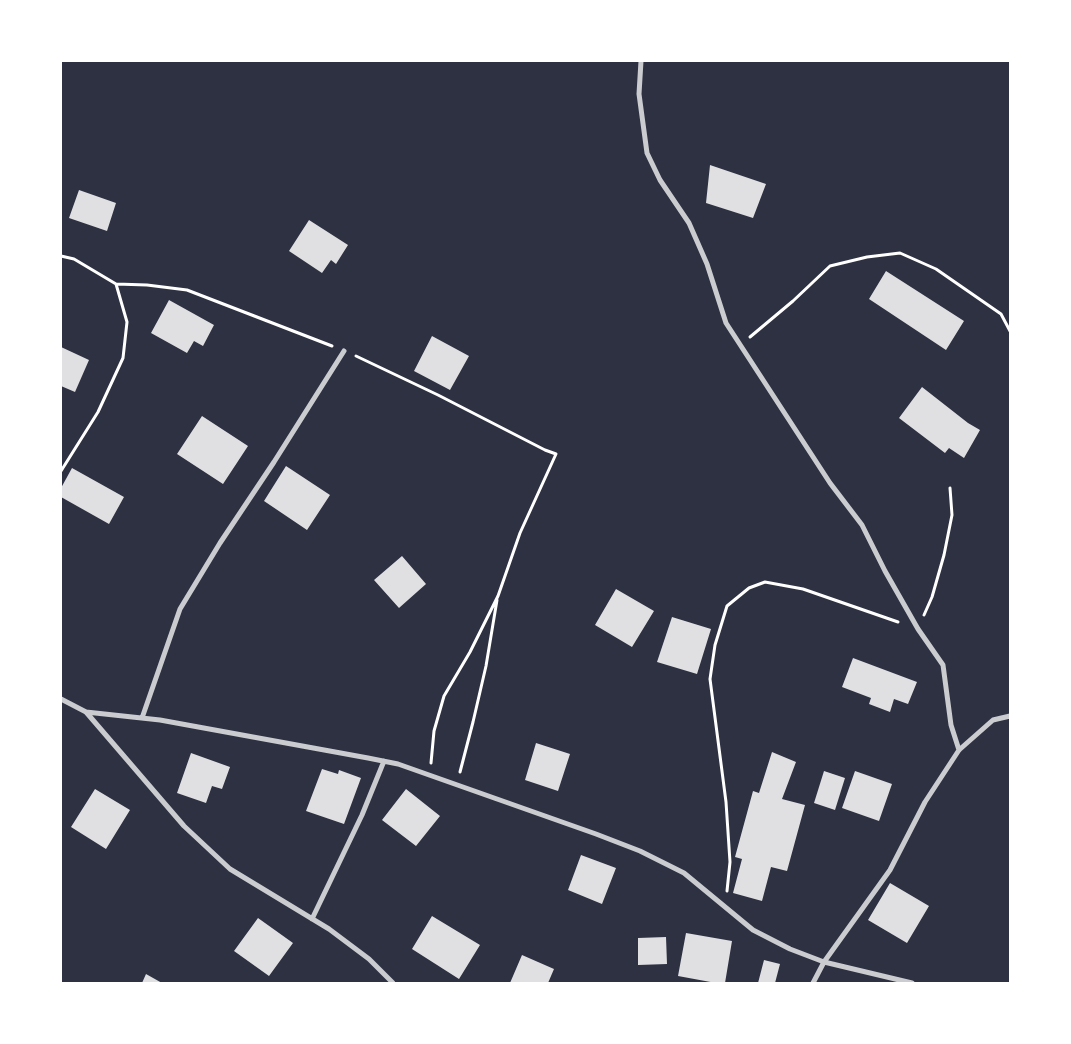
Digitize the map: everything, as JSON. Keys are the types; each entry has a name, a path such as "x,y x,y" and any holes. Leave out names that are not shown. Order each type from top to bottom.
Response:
{"street":[{"path":"641,61 639,94 647,154 660,180 689,223 707,264 726,323 830,483 862,525 885,571 918,629 944,665 951,725 959,750"},
{"path":"142,718 180,609 220,542 274,462 344,351"},
{"path":"61,699 86,712 160,720 398,764 640,850 684,874 753,930 790,949 824,962 912,983"},
{"path":"86,712 184,826 230,869 329,929 368,959 393,983"},
{"path":"813,983 824,962 890,870 925,802 959,750 993,720 1010,716"},
{"path":"312,919 362,815 384,761"}],"path":[{"path":"740,345 793,301 830,266 867,257 900,254 936,268 1001,314 1010,331"},
{"path":"61,256 74,259 116,284 147,285 187,290 344,351 438,395 556,454 520,533 498,596 470,652 444,696 434,731 430,775"},
{"path":"61,471 98,412 123,358 127,322 116,284"},
{"path":"725,906 730,862 726,811 710,679 715,645 726,606 749,588 765,582 804,589 918,629 932,597 944,555 952,516 950,488"},
{"path":"456,785 486,666 498,596"}],"building":[{"path":"710,165 766,184 753,218 706,203"},
{"path":"79,190 116,203 107,231 69,218"},
{"path":"309,220 348,245 336,264 331,260 322,273 289,251"},
{"path":"886,271 964,321 946,350 869,299"},
{"path":"169,300 214,325 203,346 194,341 187,353 151,333"},
{"path":"432,336 469,356 450,390 414,371"},
{"path":"61,347 89,360 75,392 61,386"},
{"path":"922,387 968,423 980,430 964,458 949,448 945,453 899,418"},
{"path":"202,416 248,446 223,484 177,454"},
{"path":"286,466 330,495 307,530 264,501"},
{"path":"72,468 124,497 109,524 61,497 61,488"},
{"path":"402,556 426,584 399,608 374,580"},
{"path":"616,589 654,611 632,647 595,625"},
{"path":"672,617 711,629 697,674 657,662"},
{"path":"853,658 917,682 908,704 894,699 890,712 869,704 871,698 842,687"},
{"path":"536,743 570,754 558,791 525,780"},
{"path":"772,752 796,762 782,799 805,805 787,871 771,867 762,901 733,893 742,859 735,857 753,791 759,793"},
{"path":"191,753 230,767 222,789 212,786 206,803 177,793"},
{"path":"322,769 338,774 339,770 361,778 344,824 306,811"},
{"path":"824,771 845,778 835,810 814,803"},
{"path":"855,771 892,784 879,821 842,808"},
{"path":"95,789 130,810 106,849 71,827"},
{"path":"406,789 440,816 416,846 382,820"},
{"path":"581,855 616,868 602,904 568,890"},
{"path":"890,883 929,906 907,943 868,920"},
{"path":"432,916 480,945 459,979 412,949"},
{"path":"258,918 293,943 269,976 234,951"},
{"path":"686,933 732,941 725,983 678,976"},
{"path":"666,937 667,964 638,965 638,938"},
{"path":"522,955 554,969 548,983 510,983"},
{"path":"764,960 780,964 775,983 758,983"},
{"path":"146,974 162,983 142,983"}]}
